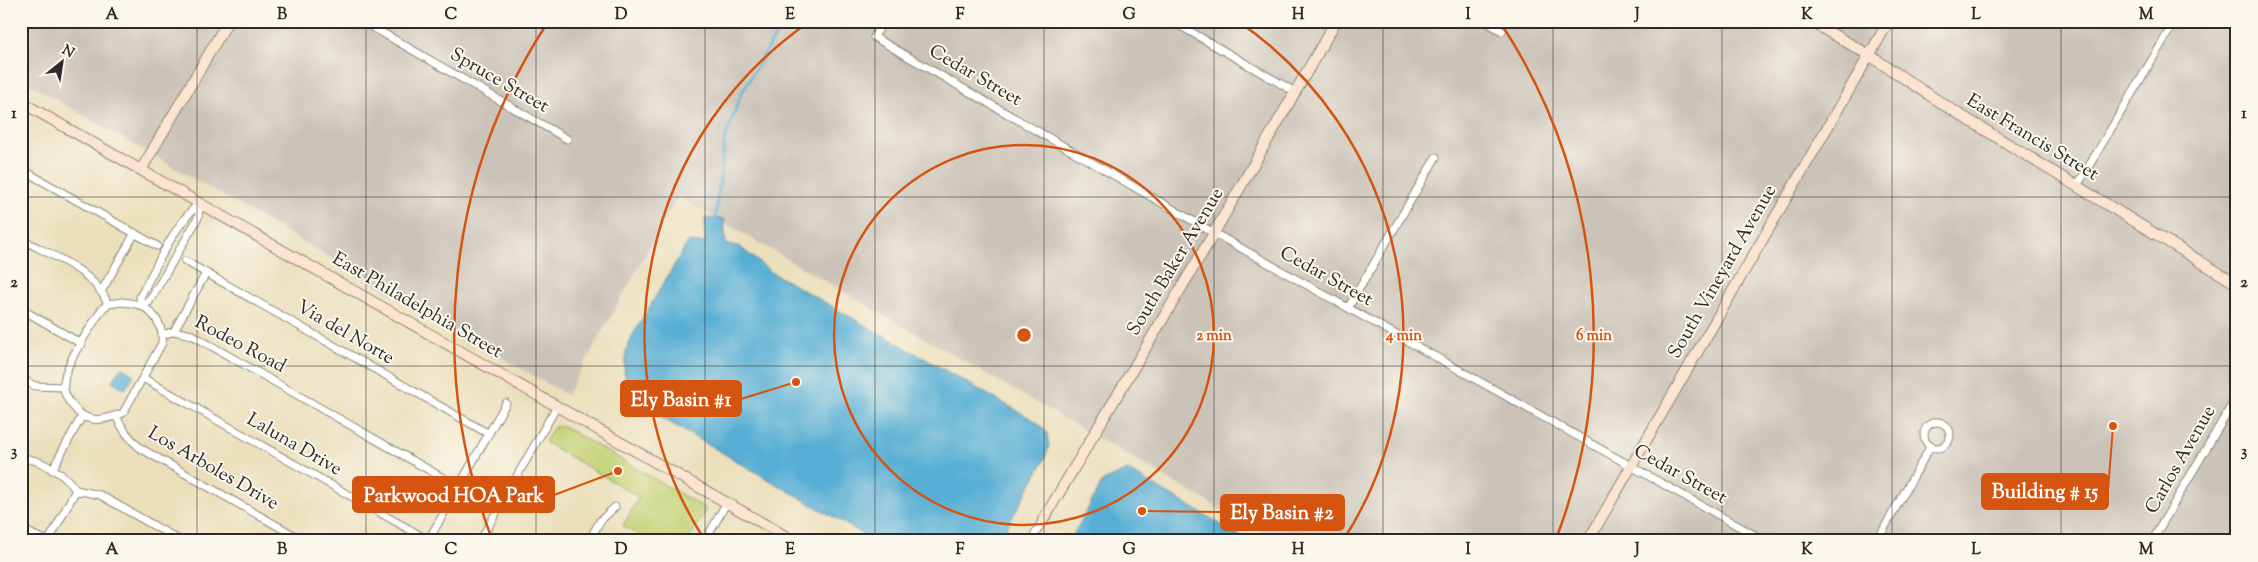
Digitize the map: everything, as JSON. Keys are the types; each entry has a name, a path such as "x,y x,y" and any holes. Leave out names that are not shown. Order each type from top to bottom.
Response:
{"street":[{"path":"141,170 228,21"},
{"name":"Spruce Street","path":"362,21 568,139"},
{"name":"Cedar Street","path":"883,21 874,37 1214,233 1765,541"},
{"path":"1172,21 1295,92"},
{"name":"South Baker Avenue","path":"1043,520 1214,233 1336,21"},
{"path":"1485,21 1502,31"},
{"name":"East Francis Street","path":"1810,21 1869,54 1949,108 2237,284"},
{"name":"South Vineyard Avenue","path":"1588,541 1889,21"},
{"path":"2077,186 2175,21"},
{"name":"East Philadelphia Street","path":"21,102 794,541"},
{"path":"1348,308 1436,157"},
{"path":"21,169 157,246"},
{"path":"141,305 140,297 188,212 200,203"},
{"path":"164,335 123,413 101,421 82,416 67,401 63,387 70,364 108,304 122,302 141,305 149,302 198,218 200,203"},
{"path":"102,290 135,234"},
{"path":"21,238 90,278 102,290 108,304"},
{"name":"Via del Norte","path":"185,261 489,434"},
{"path":"174,331 206,273"},
{"name":"Rodeo Road","path":"141,305 158,321 164,335 174,331 192,335 459,487"},
{"path":"21,309 82,344"},
{"name":"Laluna Drive","path":"143,378 428,540"},
{"path":"21,379 35,386 63,387"},
{"name":"Carlos Avenue","path":"2152,541 2237,396"},
{"path":"428,540 506,403"},
{"path":"480,541 557,406"},
{"path":"52,470 82,416"},
{"name":"Los Arboles Drive","path":"116,416 121,428 140,448 304,541"},
{"path":"1877,541 1930,447"},
{"path":"21,458 34,459 69,480 76,490 100,495 181,541"},
{"path":"21,528 34,536 49,541 76,490"},
{"path":"705,541 727,502"},
{"path":"589,541 600,521 616,507"},
{"path":"1031,541 1043,520"}],"shaded area":[{"path":"21,21 2237,21 2237,541 1276,541 678,196 567,395 21,79"}],"green space":[{"path":"563,426 706,509 688,541 649,541 623,526 639,497 545,442 554,427"}],"water":[{"path":"705,218 724,219 726,245 739,246 771,272 1037,422 1047,433 1049,446 1044,461 999,541 875,541 643,407 629,393 624,371 626,351 634,333 688,242 705,243"},
{"path":"121,367 134,375 125,389 112,381"},
{"path":"1127,470 1250,541 1070,541 1103,481"}],"waterway":[{"path":"715,219 725,139 741,94 784,21"},
{"path":"1005,531 1021,541"}],"place":[{"name":"Ely Basin #1","path":"796,382"},
{"name":"Building # 15","path":"2113,426"},
{"name":"Parkwood HOA Park","path":"618,471"},
{"name":"Ely Basin #2","path":"1142,511"}]}
